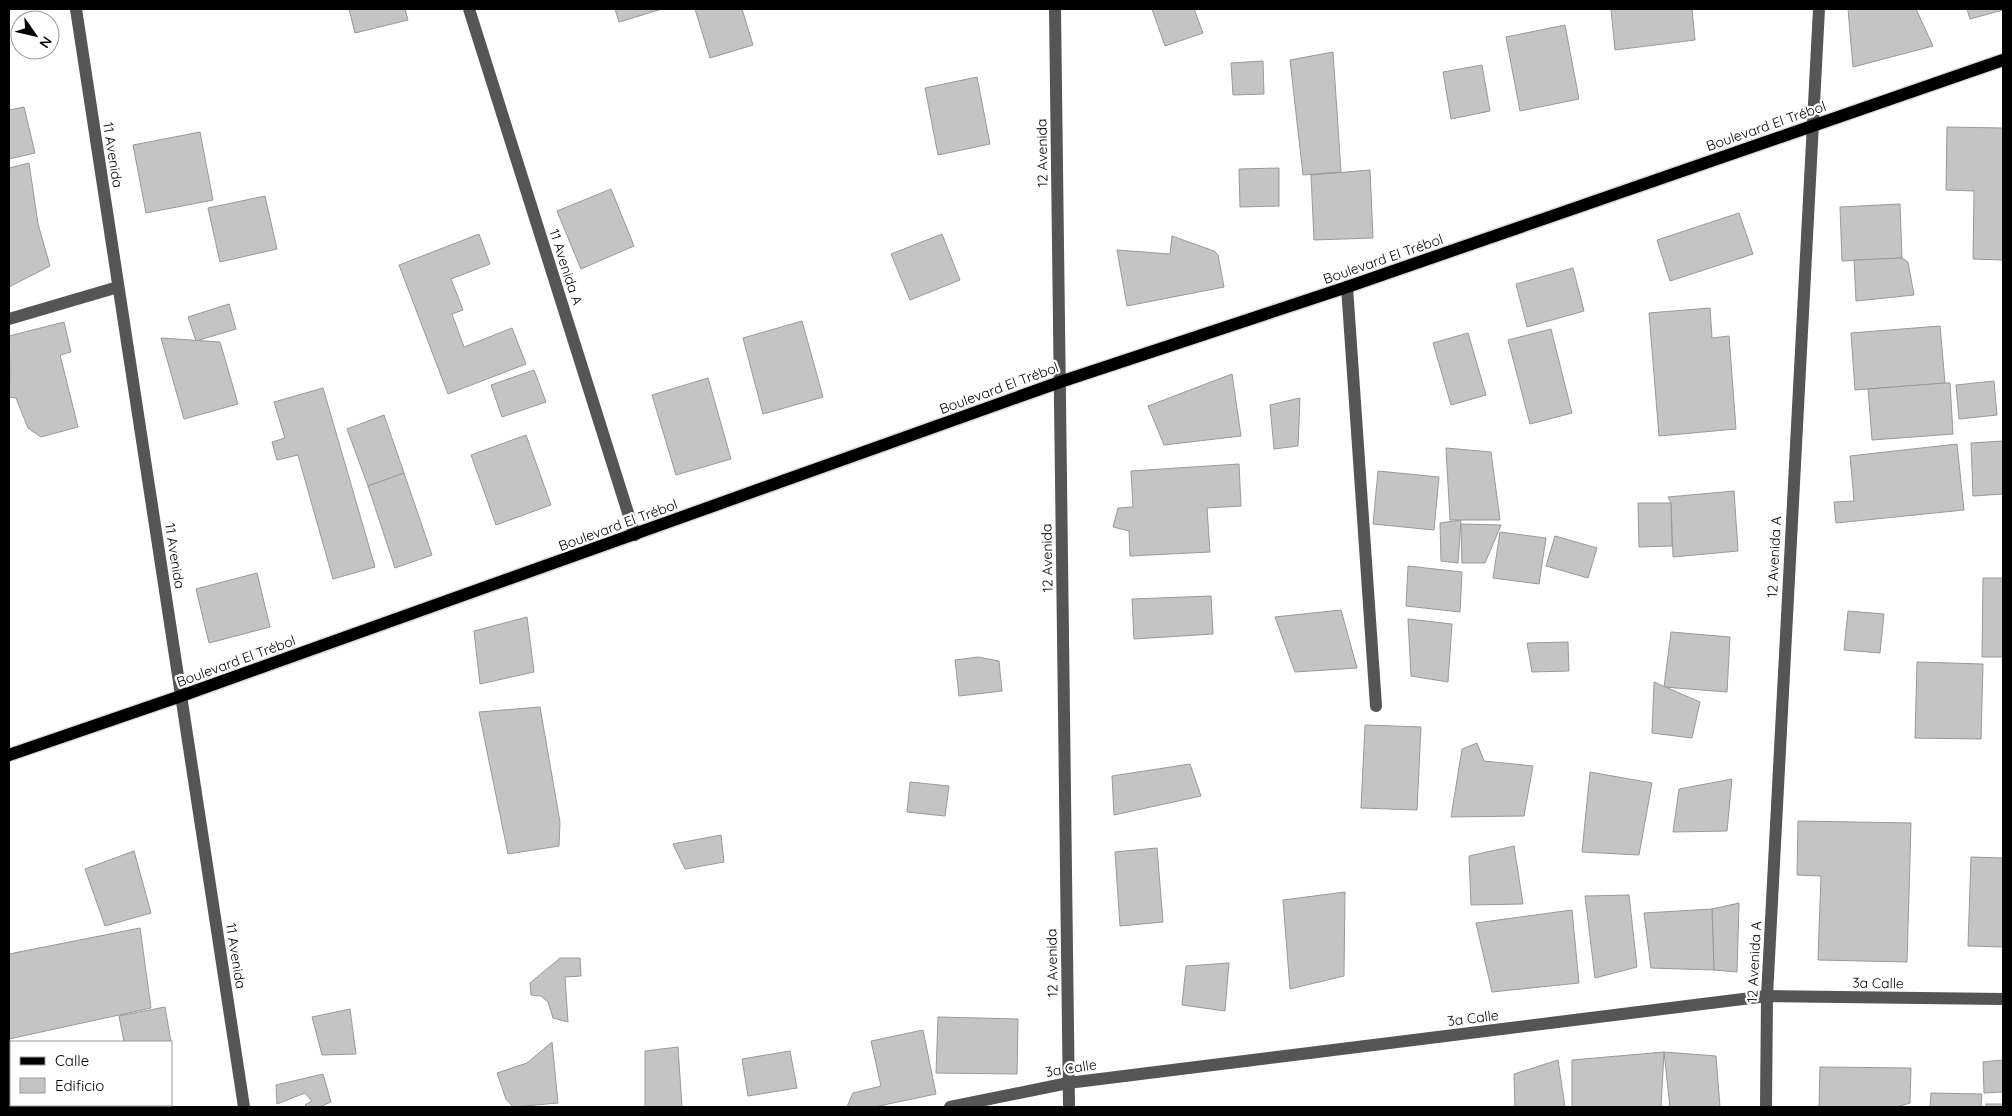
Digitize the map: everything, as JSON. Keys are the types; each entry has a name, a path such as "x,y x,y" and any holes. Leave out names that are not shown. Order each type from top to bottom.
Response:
{"main road":[{"name":"Boulevard El Trébol","path":"9,755 635,535 1060,382 1347,287 2003,60"}],"street":[{"name":"11 Avenida","path":"76,9 244,1107"},
{"name":"11 Avenida A","path":"469,9 635,535"},
{"name":"12 Avenida","path":"1055,9 1069,1107"},
{"name":"12 Avenida A","path":"1766,1107 1767,996 1811,126 1819,9"},
{"path":"9,319 118,287"},
{"path":"1347,287 1376,706"},
{"name":"3a Calle","path":"950,1107 1068,1083 1767,996 2003,999"}],"building":[{"path":"349,9 405,9 408,20 355,33"},
{"path":"615,9 662,9 619,22"},
{"path":"695,9 742,9 753,45 710,58"},
{"path":"1152,9 1194,9 1203,33 1165,46"},
{"path":"1611,9 1692,9 1695,40 1615,50"},
{"path":"1848,9 1916,9 1933,46 1853,67"},
{"path":"1967,9 2003,9 2003,10 1970,19"},
{"path":"1565,25 1579,99 1520,111 1506,37"},
{"path":"1333,52 1341,172 1303,175 1290,60"},
{"path":"1263,61 1264,94 1233,95 1231,63"},
{"path":"1482,65 1490,111 1451,119 1443,72"},
{"path":"977,77 990,144 938,155 925,88"},
{"path":"24,107 35,153 9,159 9,110"},
{"path":"1947,127 2003,128 2003,260 1973,259 1974,191 1946,190"},
{"path":"200,132 213,200 146,213 133,145"},
{"path":"29,163 38,224 50,266 9,287 9,168"},
{"path":"1279,168 1279,206 1240,207 1239,169"},
{"path":"1370,170 1373,238 1314,240 1311,175"},
{"path":"611,189 634,246 581,269 557,211"},
{"path":"265,196 277,249 220,262 208,208"},
{"path":"1900,204 1902,258 1842,261 1840,207"},
{"path":"1739,213 1753,254 1670,281 1657,240"},
{"path":"479,234 490,264 451,279 463,310 452,314 464,347 512,328 526,364 448,394 399,265"},
{"path":"942,234 960,280 910,300 891,254"},
{"path":"1172,236 1214,251 1218,255 1224,287 1127,306 1117,250 1170,254"},
{"path":"1902,258 1908,262 1914,295 1856,301 1854,260"},
{"path":"1573,268 1584,311 1527,327 1516,284"},
{"path":"229,304 236,329 196,341 188,317"},
{"path":"1710,308 1712,338 1729,336 1736,429 1659,436 1649,313"},
{"path":"802,321 823,397 763,414 743,338"},
{"path":"64,322 71,352 60,355 78,427 41,437 28,428 16,398 9,397 9,336"},
{"path":"1940,326 1945,383 1855,390 1851,333"},
{"path":"1551,329 1572,413 1530,424 1508,340"},
{"path":"1468,333 1486,395 1451,405 1433,343"},
{"path":"161,338 220,342 238,404 184,419"},
{"path":"534,370 546,402 502,417 491,385"},
{"path":"1232,374 1241,436 1164,445 1148,406"},
{"path":"708,378 731,459 676,475 652,395"},
{"path":"1994,381 1997,415 1959,419 1956,385"},
{"path":"1950,383 1953,434 1872,440 1868,389"},
{"path":"323,388 375,567 333,579 298,455 277,460 272,442 285,438 274,402"},
{"path":"1300,398 1298,446 1274,449 1270,405"},
{"path":"384,415 404,473 368,486 347,429"},
{"path":"526,435 551,505 496,525 471,455"},
{"path":"2003,441 2003,494 1973,496 1971,443"},
{"path":"1957,444 1964,510 1836,523 1834,502 1854,501 1850,456"},
{"path":"1446,448 1491,452 1500,520 1450,520"},
{"path":"1239,464 1241,506 1207,508 1210,552 1130,556 1129,531 1113,527 1118,508 1133,507 1131,471"},
{"path":"1378,471 1439,477 1434,530 1373,524"},
{"path":"404,473 432,555 395,568 368,486"},
{"path":"1734,491 1738,551 1673,557 1671,503 1668,497"},
{"path":"1638,503 1671,503 1672,546 1639,547"},
{"path":"1461,520 1458,563 1441,561 1440,523"},
{"path":"1461,524 1501,525 1485,563 1462,563"},
{"path":"1500,532 1546,538 1539,584 1493,578"},
{"path":"1555,536 1597,548 1588,578 1546,566"},
{"path":"1408,566 1462,572 1460,612 1406,606"},
{"path":"257,573 270,627 209,643 196,589"},
{"path":"1983,578 2003,578 2003,657 1982,657"},
{"path":"1211,596 1213,634 1134,639 1132,599"},
{"path":"1341,610 1357,668 1295,672 1275,617"},
{"path":"1848,611 1884,614 1880,653 1844,650"},
{"path":"527,617 534,672 480,684 474,631"},
{"path":"1408,619 1452,624 1448,682 1411,676"},
{"path":"1671,632 1730,637 1727,692 1664,687"},
{"path":"1568,642 1569,671 1532,672 1527,643"},
{"path":"978,657 999,661 1002,691 959,696 955,660"},
{"path":"1917,662 1983,664 1981,739 1915,738"},
{"path":"1654,682 1700,702 1692,738 1652,733"},
{"path":"540,707 560,822 559,846 508,854 479,712"},
{"path":"1365,725 1421,727 1417,810 1361,808"},
{"path":"1477,743 1484,761 1533,766 1524,816 1451,817 1462,749"},
{"path":"1190,764 1201,796 1114,815 1112,776"},
{"path":"1590,772 1652,783 1639,855 1582,852"},
{"path":"1732,779 1727,831 1673,832 1679,789"},
{"path":"910,782 949,786 945,816 907,812"},
{"path":"1798,821 1911,823 1907,962 1818,960 1821,876 1797,875"},
{"path":"721,835 724,862 685,869 673,844"},
{"path":"1514,846 1523,904 1471,905 1469,856"},
{"path":"1157,848 1163,922 1120,926 1115,852"},
{"path":"134,851 151,913 105,926 85,869"},
{"path":"1971,857 2003,858 2003,947 1968,946"},
{"path":"1345,892 1344,976 1290,989 1283,900"},
{"path":"1629,895 1637,967 1595,978 1585,896"},
{"path":"1739,903 1737,972 1714,970 1712,909"},
{"path":"1712,909 1714,970 1651,968 1644,913"},
{"path":"1572,910 1579,983 1492,992 1476,923"},
{"path":"140,928 151,1008 9,1039 9,954"},
{"path":"560,958 580,958 581,976 565,977 568,1022 553,1018 548,1002 541,996 531,995 530,983"},
{"path":"1229,963 1225,1011 1182,1005 1186,966"},
{"path":"165,1007 171,1041 124,1041 119,1016"},
{"path":"350,1009 356,1054 322,1055 312,1017"},
{"path":"938,1017 1018,1019 1017,1074 936,1073"},
{"path":"923,1030 936,1094 874,1107 847,1107 853,1093 881,1086 871,1041"},
{"path":"552,1042 558,1103 513,1107 506,1099 497,1073 527,1063"},
{"path":"678,1047 682,1107 645,1107 645,1051"},
{"path":"790,1051 797,1088 748,1096 742,1059"},
{"path":"1664,1052 1716,1056 1720,1107 1670,1107"},
{"path":"1664,1052 1661,1107 1572,1107 1572,1060"},
{"path":"1558,1060 1565,1107 1515,1107 1514,1074"},
{"path":"2003,1060 2003,1092 1984,1093 1983,1062"},
{"path":"1820,1067 1911,1068 1910,1103 1896,1107 1819,1107"},
{"path":"323,1074 331,1102 319,1107 307,1107 305,1105 312,1101 305,1093 277,1104 276,1085"},
{"path":"1931,1093 1982,1094 1981,1107 1930,1107"},
{"path":"1986,1104 2003,1104 2003,1107 1986,1107"},
{"path":"116,1106 117,1107 33,1107"}]}
